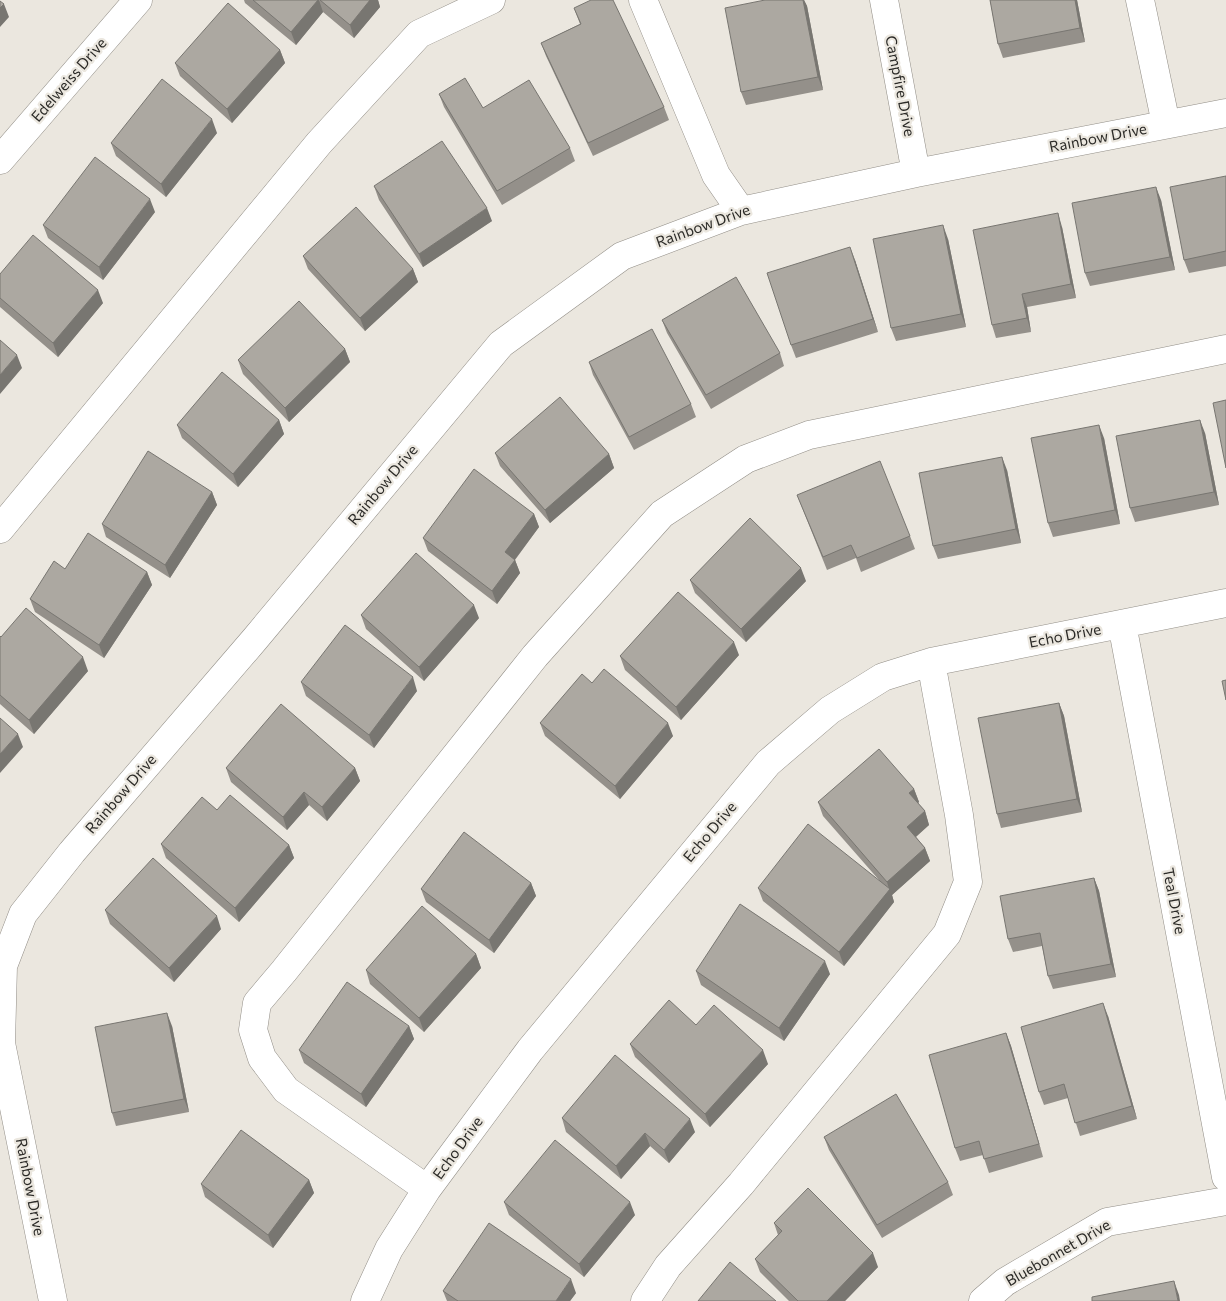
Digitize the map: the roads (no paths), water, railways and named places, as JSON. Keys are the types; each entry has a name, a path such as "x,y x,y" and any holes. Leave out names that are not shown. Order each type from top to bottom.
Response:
{"street":[{"name":"Edelweiss Drive","path":"0,160 138,0"},
{"path":"0,529 319,143 420,34 491,0"},
{"path":"643,0 716,175 741,211"},
{"name":"Campfire Drive","path":"884,0 916,173"},
{"path":"1140,0 1166,124"},
{"name":"Rainbow Drive","path":"53,1301 1,1043 2,966 23,914 72,852 255,639 501,344 622,256 741,211 916,173 1226,113"},
{"path":"427,1189 286,1090 262,1058 253,1030 257,1003 535,656 662,514 746,459 808,435 1226,349"},
{"name":"Echo Drive","path":"365,1301 389,1249 427,1189 530,1050 768,762 830,710 883,677 931,662 1226,604"},
{"name":"Teal Drive","path":"1122,624 1226,1177"},
{"path":"645,1301 668,1266 741,1184 947,934 968,882 957,805 931,662"},
{"name":"Bluebonnet Drive","path":"983,1301 1004,1282 1107,1222 1226,1201"}]}
